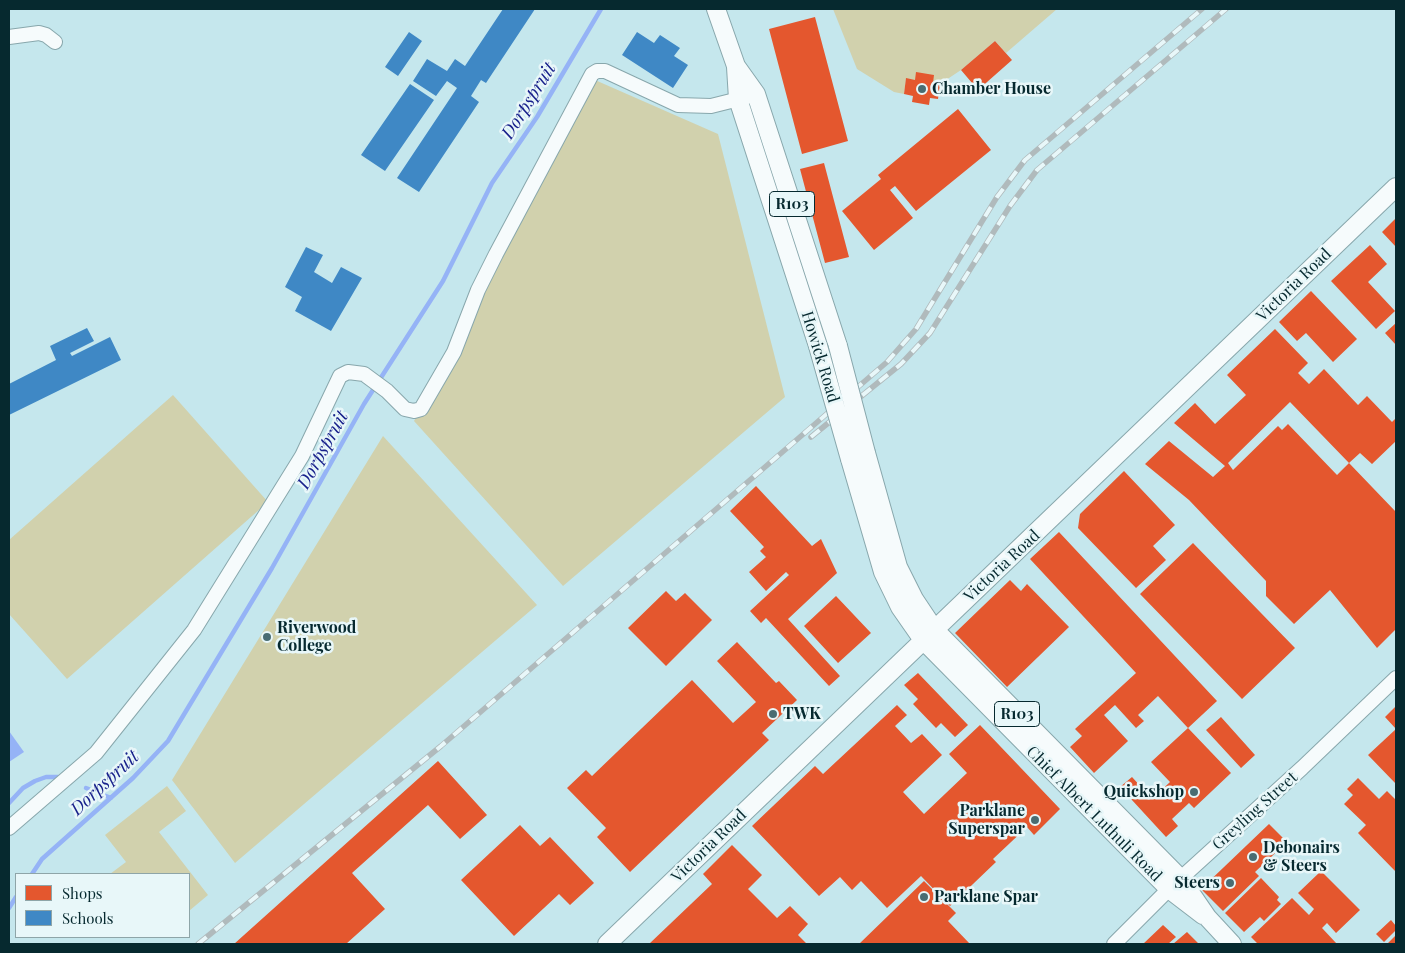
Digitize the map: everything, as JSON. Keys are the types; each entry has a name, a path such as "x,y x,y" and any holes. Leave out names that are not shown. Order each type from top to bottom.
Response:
{"main road":[{"name":"Howick Road","path":"716,9 736,66 738,99 818,346 858,456"},
{"name":"Howick Road","path":"736,66 756,94 838,346 858,456 883,572 900,607 928,635"},
{"name":"Victoria Road","path":"607,944 1396,187"},
{"name":"Chief Albert Luthuli Road","path":"928,635 1232,944"}],"street":[{"path":"9,37 39,33 46,35 55,42"},
{"path":"9,828 96,753 142,698 194,630 302,456 340,376 348,372 364,374 409,411 421,409 454,352 478,290 496,254 595,71 605,71 678,104 711,106 756,94"},
{"name":"Greyling Street","path":"1114,944 1175,884 1396,678"}],"green space":[{"path":"833,9 1057,9 1006,53 995,41 961,70 940,84 906,79 904,94 894,92 857,69"},
{"path":"595,80 718,134 785,397 563,586 414,421"},
{"path":"173,395 268,502 67,679 9,614 9,540"},
{"path":"383,436 537,605 235,863 172,780"},
{"path":"167,786 186,811 159,832 208,895 190,910 190,873 111,873 126,862 105,835"}],"water":[{"path":"9,731 24,752 9,762"}],"building: Shops":[{"path":"815,17 848,141 802,154 769,29"},
{"path":"995,41 1012,60 978,90 961,70"},
{"name":"Chamber House","path":"916,72 934,75 933,83 940,84 938,99 930,98 929,105 912,102 913,96 904,94 906,78 915,80"},
{"path":"958,109 991,150 916,211 895,186 890,190 913,218 874,250 842,211 881,179 878,175"},
{"path":"824,163 849,257 825,263 800,169"},
{"path":"1396,218 1396,247 1382,232"},
{"path":"1370,245 1387,264 1368,282 1395,311 1376,329 1331,281"},
{"path":"1311,291 1357,339 1333,362 1306,333 1297,341 1279,322"},
{"path":"1396,323 1396,345 1385,333"},
{"path":"1275,329 1308,363 1298,373 1309,384 1324,369 1358,405 1367,396 1392,422 1396,418 1396,441 1372,464 1360,453 1349,463 1396,512 1396,629 1377,648 1330,590 1294,624 1266,596 1266,581 1189,500 1145,464 1169,441 1213,477 1225,466 1174,423 1195,403 1215,424 1246,395 1227,375","holes":["1290,402 1349,463 1337,475 1288,424 1282,430 1278,426 1233,470 1228,463"]},
{"path":"1124,471 1175,525 1153,546 1166,560 1136,588 1078,528 1080,514"},
{"path":"756,486 812,546 821,539 837,573 788,619 840,676 829,686 766,618 761,623 750,611 789,575 786,572 766,591 749,572 766,557 760,551 764,547 730,511"},
{"path":"1059,532 1217,701 1188,728 1158,696 1138,715 1144,721 1136,728 1115,705 1104,715 1128,741 1094,773 1070,747 1082,736 1075,729 1136,673 1030,559"},
{"path":"1193,543 1295,648 1242,699 1140,594"},
{"path":"1010,580 1021,591 1027,584 1069,627 1007,687 955,633"},
{"path":"666,591 676,601 685,593 712,620 666,666 628,628"},
{"path":"836,596 871,633 838,663 804,626"},
{"path":"737,642 776,683 779,681 797,700 762,733 769,740 630,872 597,837 606,828 567,788 586,770 592,776 692,680 733,723 756,702 717,661"},
{"path":"918,673 968,725 955,737 941,723 936,728 913,704 918,699 904,685"},
{"path":"897,705 907,715 895,726 911,743 922,734 942,755 903,792 924,814 967,773 949,754 980,725 1060,809 1034,835 1027,827 993,859 996,862 950,906 921,876 887,908 861,881 852,890 840,877 819,896 752,826 815,766 823,774"},
{"path":"1396,706 1396,729 1385,717"},
{"path":"1221,717 1255,755 1241,768 1206,730"},
{"path":"1188,728 1231,773 1194,808 1189,803 1172,819 1178,826 1166,837 1120,787 1132,777 1152,799 1170,782 1151,762"},
{"path":"1396,729 1396,784 1368,755"},
{"path":"438,761 487,815 460,839 428,805 352,873 385,909 346,944 234,944"},
{"path":"1358,778 1379,799 1387,791 1396,800 1396,872 1358,833 1366,825 1344,804 1353,795 1347,789"},
{"name":"Debonairs & Steers","path":"1269,824 1287,842 1255,872 1259,876 1223,911 1201,889"},
{"path":"520,825 540,846 550,837 594,883 570,905 559,894 514,936 461,880"},
{"path":"732,845 762,875 748,889 777,918 790,906 808,924 798,935 807,944 649,944 712,884 703,874"},
{"path":"1321,871 1360,910 1336,933 1327,923 1322,928 1337,944 1258,944 1251,937 1292,898 1309,915 1314,909 1298,893"},
{"path":"1261,878 1279,897 1277,900 1281,904 1264,921 1260,917 1244,932 1225,913"},
{"name":"Parklane Spar","path":"924,881 956,913 948,921 970,944 859,944"},
{"path":"1391,920 1396,926 1396,930 1384,942 1376,934"},
{"path":"1163,925 1176,937 1168,944 1143,944"},
{"path":"1187,932 1199,944 1173,944"},
{"path":"1396,935 1396,944 1387,944"}],"building: Schools":[{"path":"503,9 535,9 486,83 481,80 471,96 479,102 419,192 397,178 457,88 447,81 436,96 413,81 427,59 447,71 455,59 465,66"},
{"path":"409,32 422,41 398,76 385,67"},
{"path":"637,32 654,43 660,35 680,48 674,56 688,65 673,88 622,55"},
{"path":"410,84 434,100 385,171 361,155"},
{"path":"306,247 323,255 314,272 332,283 341,267 362,278 331,331 295,311 302,297 285,287"},
{"path":"87,328 94,341 70,353 72,356 110,337 121,360 9,415 9,384 56,360 50,346"}],"waterway":[{"name":"Dorpspruit","path":"33,873 42,859 133,778 168,741 272,568 364,404 443,281 492,183 537,117 601,9"},
{"path":"9,803 23,788 35,781 46,777 58,777"},
{"path":"86,788 111,798"},
{"name":"Dorpspruit","path":"9,908 15,899"}],"railway":[{"path":"198,944 441,746 887,362 916,329 997,197 1025,160 1202,9"},
{"path":"811,437 901,364 930,333 1010,206 1037,170 1226,9"}],"place":[{"name":"Chamber House","path":"922,89"},
{"name":"Riverwood College","path":"267,637"},
{"name":"TWK","path":"773,714"},
{"name":"Quickshop","path":"1194,792"},
{"name":"Parklane Superspar","path":"1035,820"},
{"name":"Debonairs & Steers","path":"1253,857"},
{"name":"Steers","path":"1230,883"},
{"name":"Parklane Spar","path":"924,897"}]}
